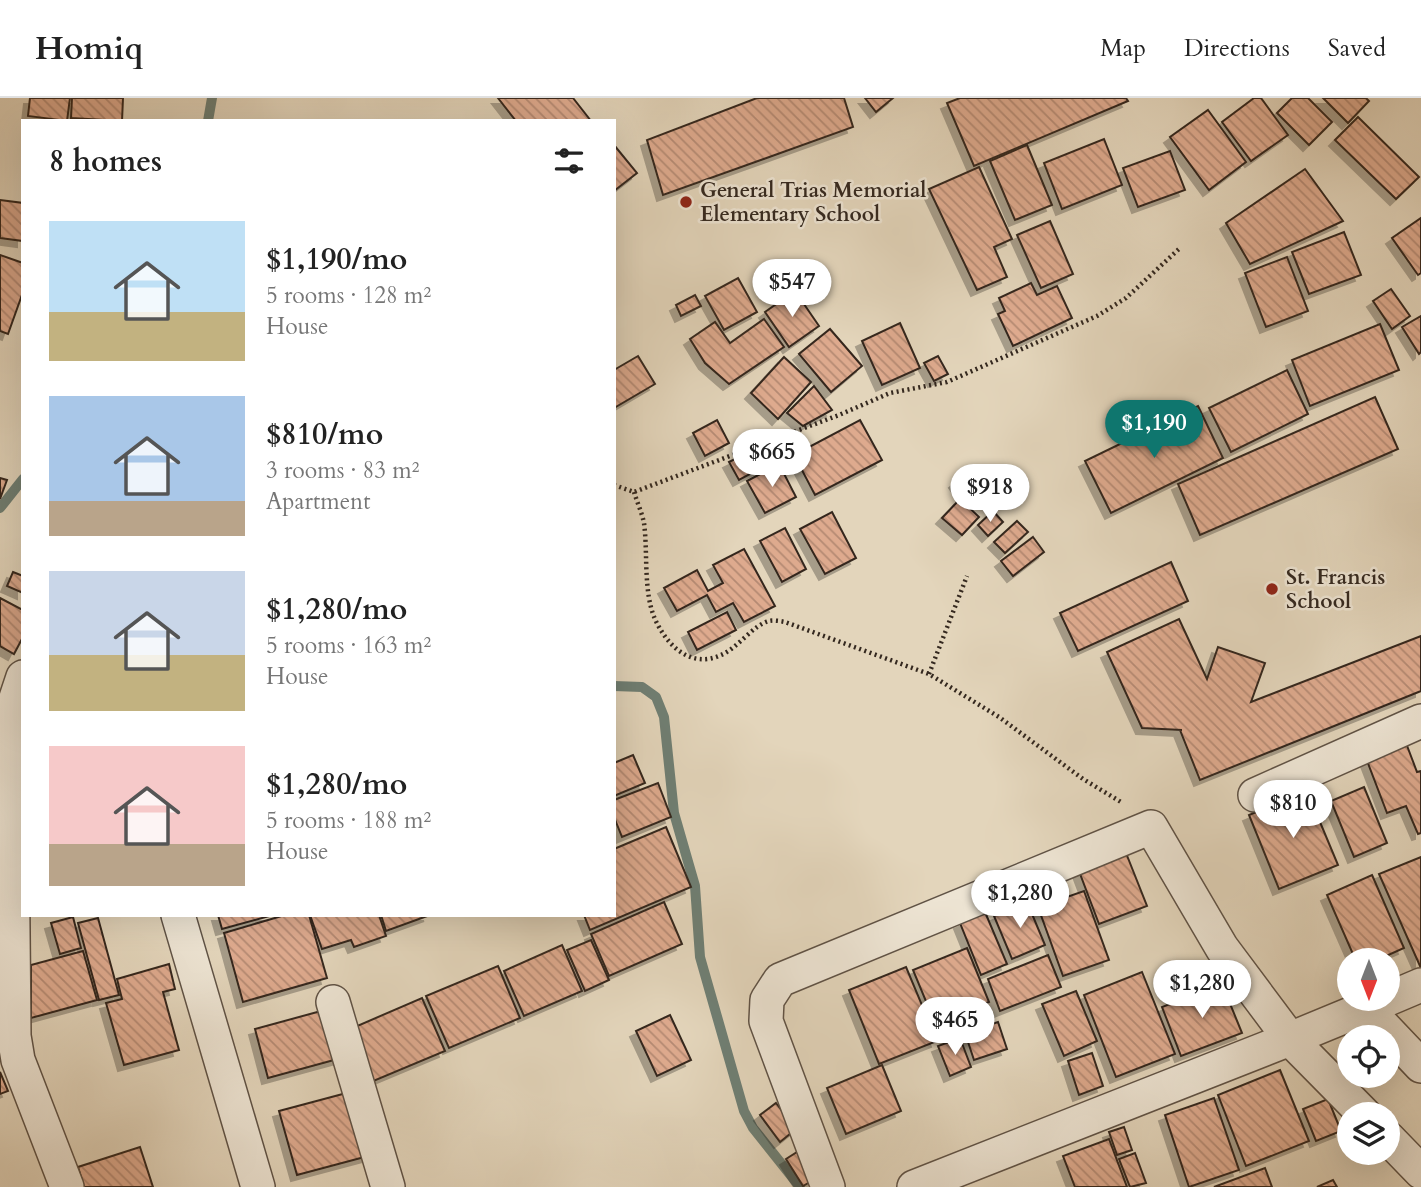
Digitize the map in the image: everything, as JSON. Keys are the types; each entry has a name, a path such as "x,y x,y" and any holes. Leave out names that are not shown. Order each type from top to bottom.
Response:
{"street":[{"path":"21,683 10,726 18,855 14,1036 18,1060 67,1187"},
{"path":"1255,795 1421,721"},
{"path":"828,1187 766,1021 767,1000 780,980 1151,827 1222,948 1290,1040 1352,1102"},
{"path":"179,917 258,1187"},
{"path":"1400,994 1421,985"},
{"path":"333,1002 388,1187"},
{"path":"914,1187 1356,1012"},
{"path":"1386,1012 1421,1066"},
{"path":"1400,1150 1421,1172"}],"path":[{"path":"616,486 634,492 839,415 890,393 947,382 1097,316 1126,298 1180,248"},
{"path":"634,492 643,518 648,584 654,618 677,652 693,659 704,660 721,655 771,620 785,622 929,674 999,717 1083,779 1116,798 1151,827"},
{"path":"929,674 967,576"}],"building":[{"path":"30,98 70,98 67,119 28,116"},
{"path":"72,98 123,98 122,119 71,118"},
{"path":"498,98 573,98 589,119 514,119"},
{"path":"757,98 844,98 853,127 663,195 647,140"},
{"path":"865,98 893,98 876,112"},
{"path":"960,98 1126,98 1128,101 974,166 947,103"},
{"path":"1254,98 1261,98 1288,135 1251,161 1222,122"},
{"path":"1292,98 1308,98 1332,122 1309,145 1277,113"},
{"path":"1323,98 1366,98 1369,101 1348,123"},
{"path":"1208,110 1246,162 1209,190 1170,137"},
{"path":"1358,117 1419,177 1396,199 1335,140"},
{"path":"1104,139 1122,185 1062,209 1044,163"},
{"path":"1027,145 1052,205 1015,220 990,161"},
{"path":"616,147 637,173 616,189"},
{"path":"1170,151 1185,190 1138,207 1123,168"},
{"path":"979,167 1012,239 994,247 1007,277 977,290 929,189"},
{"path":"1305,169 1343,221 1250,264 1226,223"},
{"path":"0,200 21,203 21,241 0,238"},
{"path":"1421,218 1421,273 1418,275 1392,238"},
{"path":"1050,221 1073,274 1041,288 1017,235"},
{"path":"1344,232 1361,275 1309,294 1292,252"},
{"path":"0,255 21,262 21,298 8,334 0,331"},
{"path":"1287,257 1308,311 1266,327 1245,273"},
{"path":"738,278 757,312 724,330 705,296"},
{"path":"1031,283 1037,295 1057,286 1072,318 1013,346 998,314 1005,311 999,298"},
{"path":"1391,289 1410,316 1392,329 1373,301"},
{"path":"795,291 819,326 789,347 765,312"},
{"path":"695,295 701,306 681,316 676,305"},
{"path":"1421,316 1421,352 1419,354 1402,327"},
{"path":"764,319 784,347 729,384 705,363 690,339 715,322 730,343"},
{"path":"900,323 920,368 882,385 862,341"},
{"path":"1380,324 1399,370 1310,406 1292,360"},
{"path":"830,329 862,366 831,392 799,354"},
{"path":"638,356 655,384 616,407 616,369"},
{"path":"938,356 948,374 934,381 924,363"},
{"path":"784,357 811,382 778,419 751,393"},
{"path":"1287,370 1308,414 1231,452 1209,408"},
{"path":"814,386 832,410 803,426 787,413"},
{"path":"1375,397 1398,449 1200,535 1178,484"},
{"path":"1198,406 1223,458 1111,513 1085,461"},
{"path":"717,420 729,443 705,456 693,433"},
{"path":"860,420 882,460 815,495 794,455"},
{"path":"751,451 761,468 739,480 729,462"},
{"path":"779,464 796,497 765,513 747,481"},
{"path":"976,466 995,490 972,506 955,482"},
{"path":"0,478 7,480 0,499"},
{"path":"960,499 979,517 962,535 942,518"},
{"path":"993,511 1003,522 988,536 978,525"},
{"path":"832,512 856,558 825,574 800,529"},
{"path":"1017,521 1028,532 1005,553 994,542"},
{"path":"785,528 806,569 782,582 760,541"},
{"path":"1033,537 1044,552 1013,576 1001,561"},
{"path":"744,549 775,606 744,622 733,603 716,612 707,595 677,611 664,588 697,570 708,591 723,583 713,565"},
{"path":"1171,562 1188,601 1078,651 1060,613"},
{"path":"13,572 21,575 21,592 7,586"},
{"path":"0,598 21,609 21,641 14,654 0,646"},
{"path":"727,612 736,630 697,650 688,632"},
{"path":"1179,619 1207,679 1218,647 1265,663 1251,702 1421,636 1421,691 1200,780 1182,730 1142,728 1107,652"},
{"path":"1406,743 1417,772 1421,771 1421,833 1418,834 1406,806 1387,813 1366,758"},
{"path":"633,755 645,783 616,795 616,762"},
{"path":"658,783 671,817 622,837 616,822 616,799"},
{"path":"1364,787 1387,843 1354,857 1331,801"},
{"path":"1307,791 1338,865 1279,889 1249,815"},
{"path":"666,827 691,887 590,930 585,917 616,917 616,848"},
{"path":"1126,853 1147,906 1099,924 1079,871"},
{"path":"1421,857 1421,966 1420,966 1379,874"},
{"path":"1372,875 1404,948 1350,948 1327,895"},
{"path":"1084,891 1109,960 1063,976 1038,907"},
{"path":"664,902 682,944 609,976 591,934"},
{"path":"1027,902 1045,945 1012,959 994,916"},
{"path":"985,912 1007,964 981,975 960,923"},
{"path":"73,917 81,948 60,954 51,923"},
{"path":"219,917 266,917 222,929"},
{"path":"278,917 310,917 327,978 243,1002 224,933"},
{"path":"311,917 380,917 386,936 354,947 351,940 322,949"},
{"path":"382,917 424,917 386,931"},
{"path":"98,918 119,995 99,1000 78,923"},
{"path":"591,940 609,980 585,991 567,950"},
{"path":"562,945 582,991 524,1016 504,971"},
{"path":"967,948 989,1002 935,1023 913,970"},
{"path":"83,951 97,1000 31,1018 31,965"},
{"path":"1048,955 1061,987 1000,1011 988,979"},
{"path":"169,964 175,989 163,992 179,1050 124,1065 106,1003 122,999 117,979"},
{"path":"498,966 520,1018 449,1048 426,996"},
{"path":"906,967 937,1041 879,1064 849,990"},
{"path":"1142,972 1175,1054 1116,1077 1084,995"},
{"path":"1222,984 1242,1033 1181,1056 1162,1007"},
{"path":"1076,991 1097,1041 1064,1056 1042,1004"},
{"path":"422,998 445,1051 371,1082 348,1030"},
{"path":"332,1008 345,1057 268,1078 255,1029"},
{"path":"670,1015 691,1060 657,1076 636,1031"},
{"path":"998,1022 1007,1049 974,1060 965,1033"},
{"path":"960,1038 971,1067 950,1076 938,1046"},
{"path":"1092,1053 1103,1086 1079,1095 1068,1061"},
{"path":"882,1065 901,1111 846,1134 827,1088"},
{"path":"1280,1070 1309,1141 1246,1166 1218,1095"},
{"path":"0,1072 8,1091 0,1094"},
{"path":"354,1091 372,1155 297,1175 279,1111"},
{"path":"1214,1098 1239,1170 1189,1187 1165,1115"},
{"path":"1328,1099 1337,1121 1337,1133 1316,1141 1303,1109"},
{"path":"776,1103 796,1129 780,1142 760,1115"},
{"path":"1124,1127 1132,1150 1117,1155 1109,1132"},
{"path":"1109,1139 1127,1187 1075,1187 1063,1156"},
{"path":"140,1147 153,1187 84,1187 78,1167"},
{"path":"805,1147 822,1175 803,1186 786,1159"},
{"path":"1135,1153 1146,1183 1130,1187 1119,1159"},
{"path":"1265,1168 1272,1187 1214,1187"},
{"path":"1333,1180 1337,1187 1317,1187"}],"waterway":[{"path":"208,119 212,98"},
{"path":"0,508 21,482"},
{"path":"616,686 642,687 656,697 664,717 674,813 695,886 700,957 744,1111 753,1128 800,1187"}],"place":[{"name":"General Trias Memorial Elementary School","path":"686,202"},
{"name":"St. Francis School","path":"1272,589"}]}
